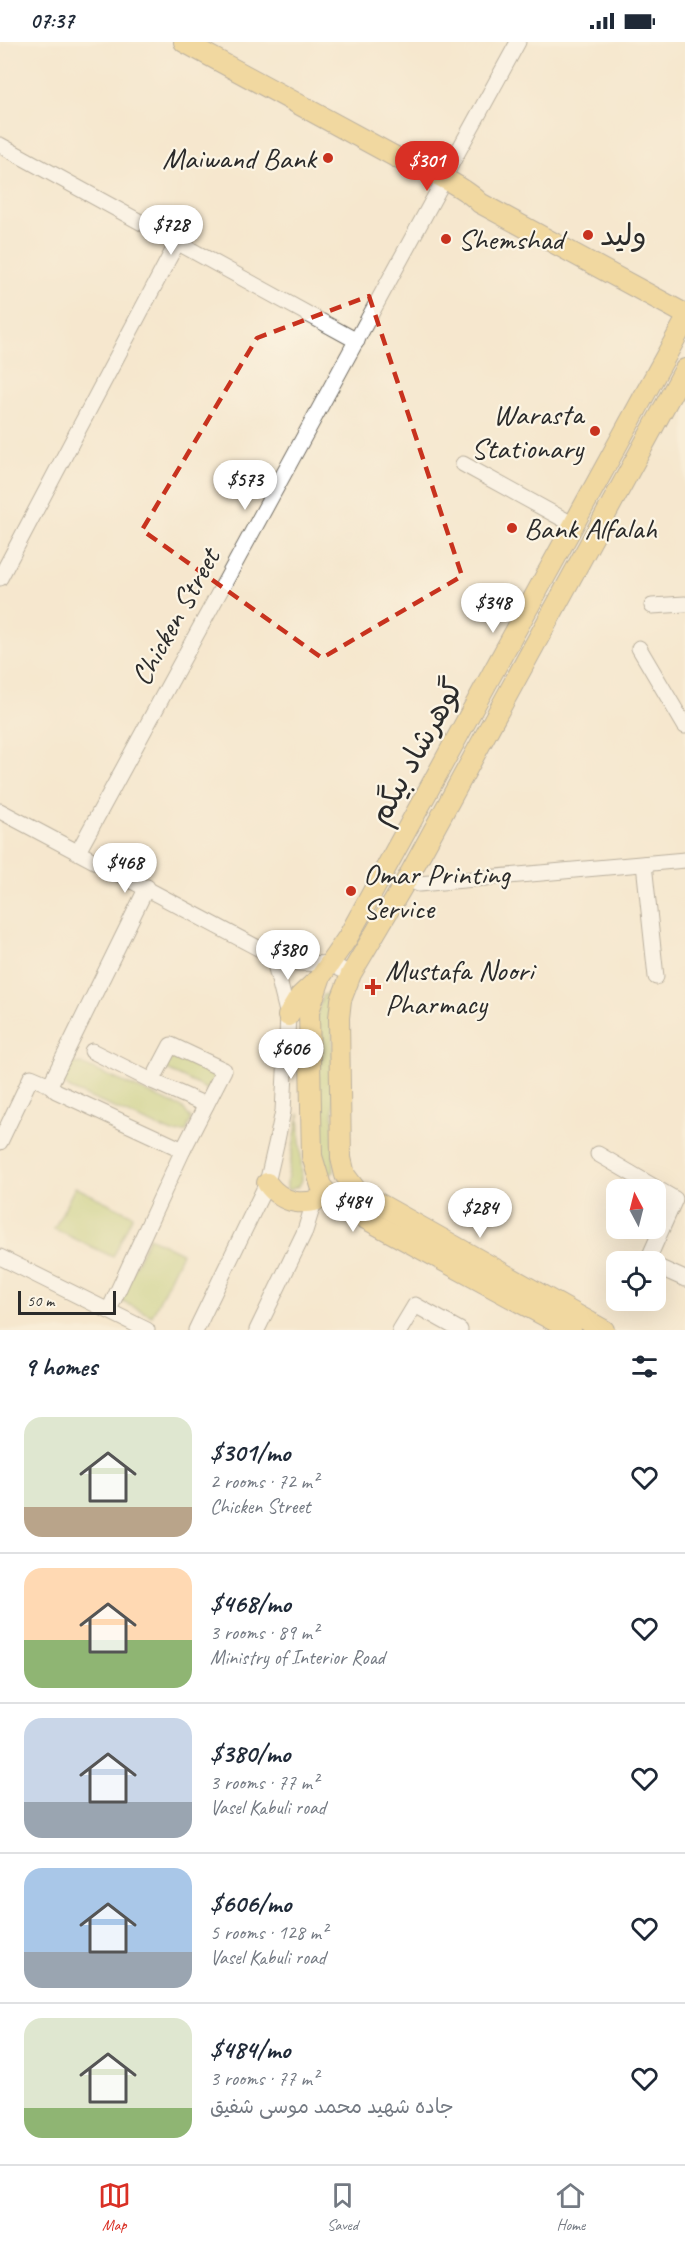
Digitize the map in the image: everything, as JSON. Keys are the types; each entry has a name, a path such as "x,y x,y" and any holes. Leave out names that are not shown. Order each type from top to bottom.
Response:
{"main road":[{"path":"184,42 416,168 422,168 441,183 473,196 480,203 685,314"},
{"name":"گوهرشاد بیگم","path":"322,1199 311,1145 308,1023 314,992 348,938 685,321"},
{"name":"گوهرشاد بیگم","path":"604,1330 357,1191 345,1175 341,1158 339,1018 341,1000 351,974 407,879 685,369"},
{"path":"288,1017 300,996 327,969"},
{"path":"267,1183 284,1200 297,1203 322,1199 364,1218 570,1330"}],"street":[{"name":"Chicken Street","path":"79,850 518,42"},
{"path":"0,145 357,341"},
{"path":"0,578 178,241"},
{"path":"463,464 574,525"},
{"path":"652,606 685,604"},
{"path":"639,648 685,726"},
{"path":"0,811 79,850 273,956 351,974"},
{"path":"407,879 418,884 685,860"},
{"path":"644,864 656,977"},
{"path":"50,1085 147,887"},
{"path":"196,1330 267,1183 283,1111 288,1017 273,956"},
{"path":"109,1310 183,1150 224,1070 171,1045 152,1081"},
{"path":"92,1051 206,1105"},
{"path":"0,1142 31,1077 183,1150"},
{"path":"598,1154 675,1199 651,1251"},
{"path":"257,1330 322,1199"},
{"path":"0,1257 147,1330"},
{"path":"666,1270 685,1279"},
{"path":"400,1330 414,1305 460,1330"}],"highlighted area":[{"path":"369,296 462,576 322,658 142,530 257,338"}],"green space":[{"path":"329,994 332,998 334,1172 328,1175 319,1156 316,1017 323,995"},
{"path":"174,1054 210,1069 214,1079 208,1090 163,1068"},
{"path":"72,1063 81,1064 183,1108 191,1119 186,1132 172,1133 70,1089 63,1083 62,1073"},
{"path":"299,1114 302,1180 299,1186 290,1190 287,1189 287,1181"},
{"path":"75,1187 133,1215 113,1257 54,1229"},
{"path":"149,1237 182,1253 152,1316 119,1300"}],"place":[{"name":"Maiwand Bank","path":"328,158"},
{"name":"ولید","path":"588,235"},
{"name":"Shemshad","path":"446,239"},
{"name":"Warasta Stationary","path":"595,431"},
{"name":"Bank Alfalah","path":"512,528"},
{"name":"Omar Printing Service","path":"351,891"},
{"name":"Mustafa Noori Pharmacy","path":"373,987"}]}
